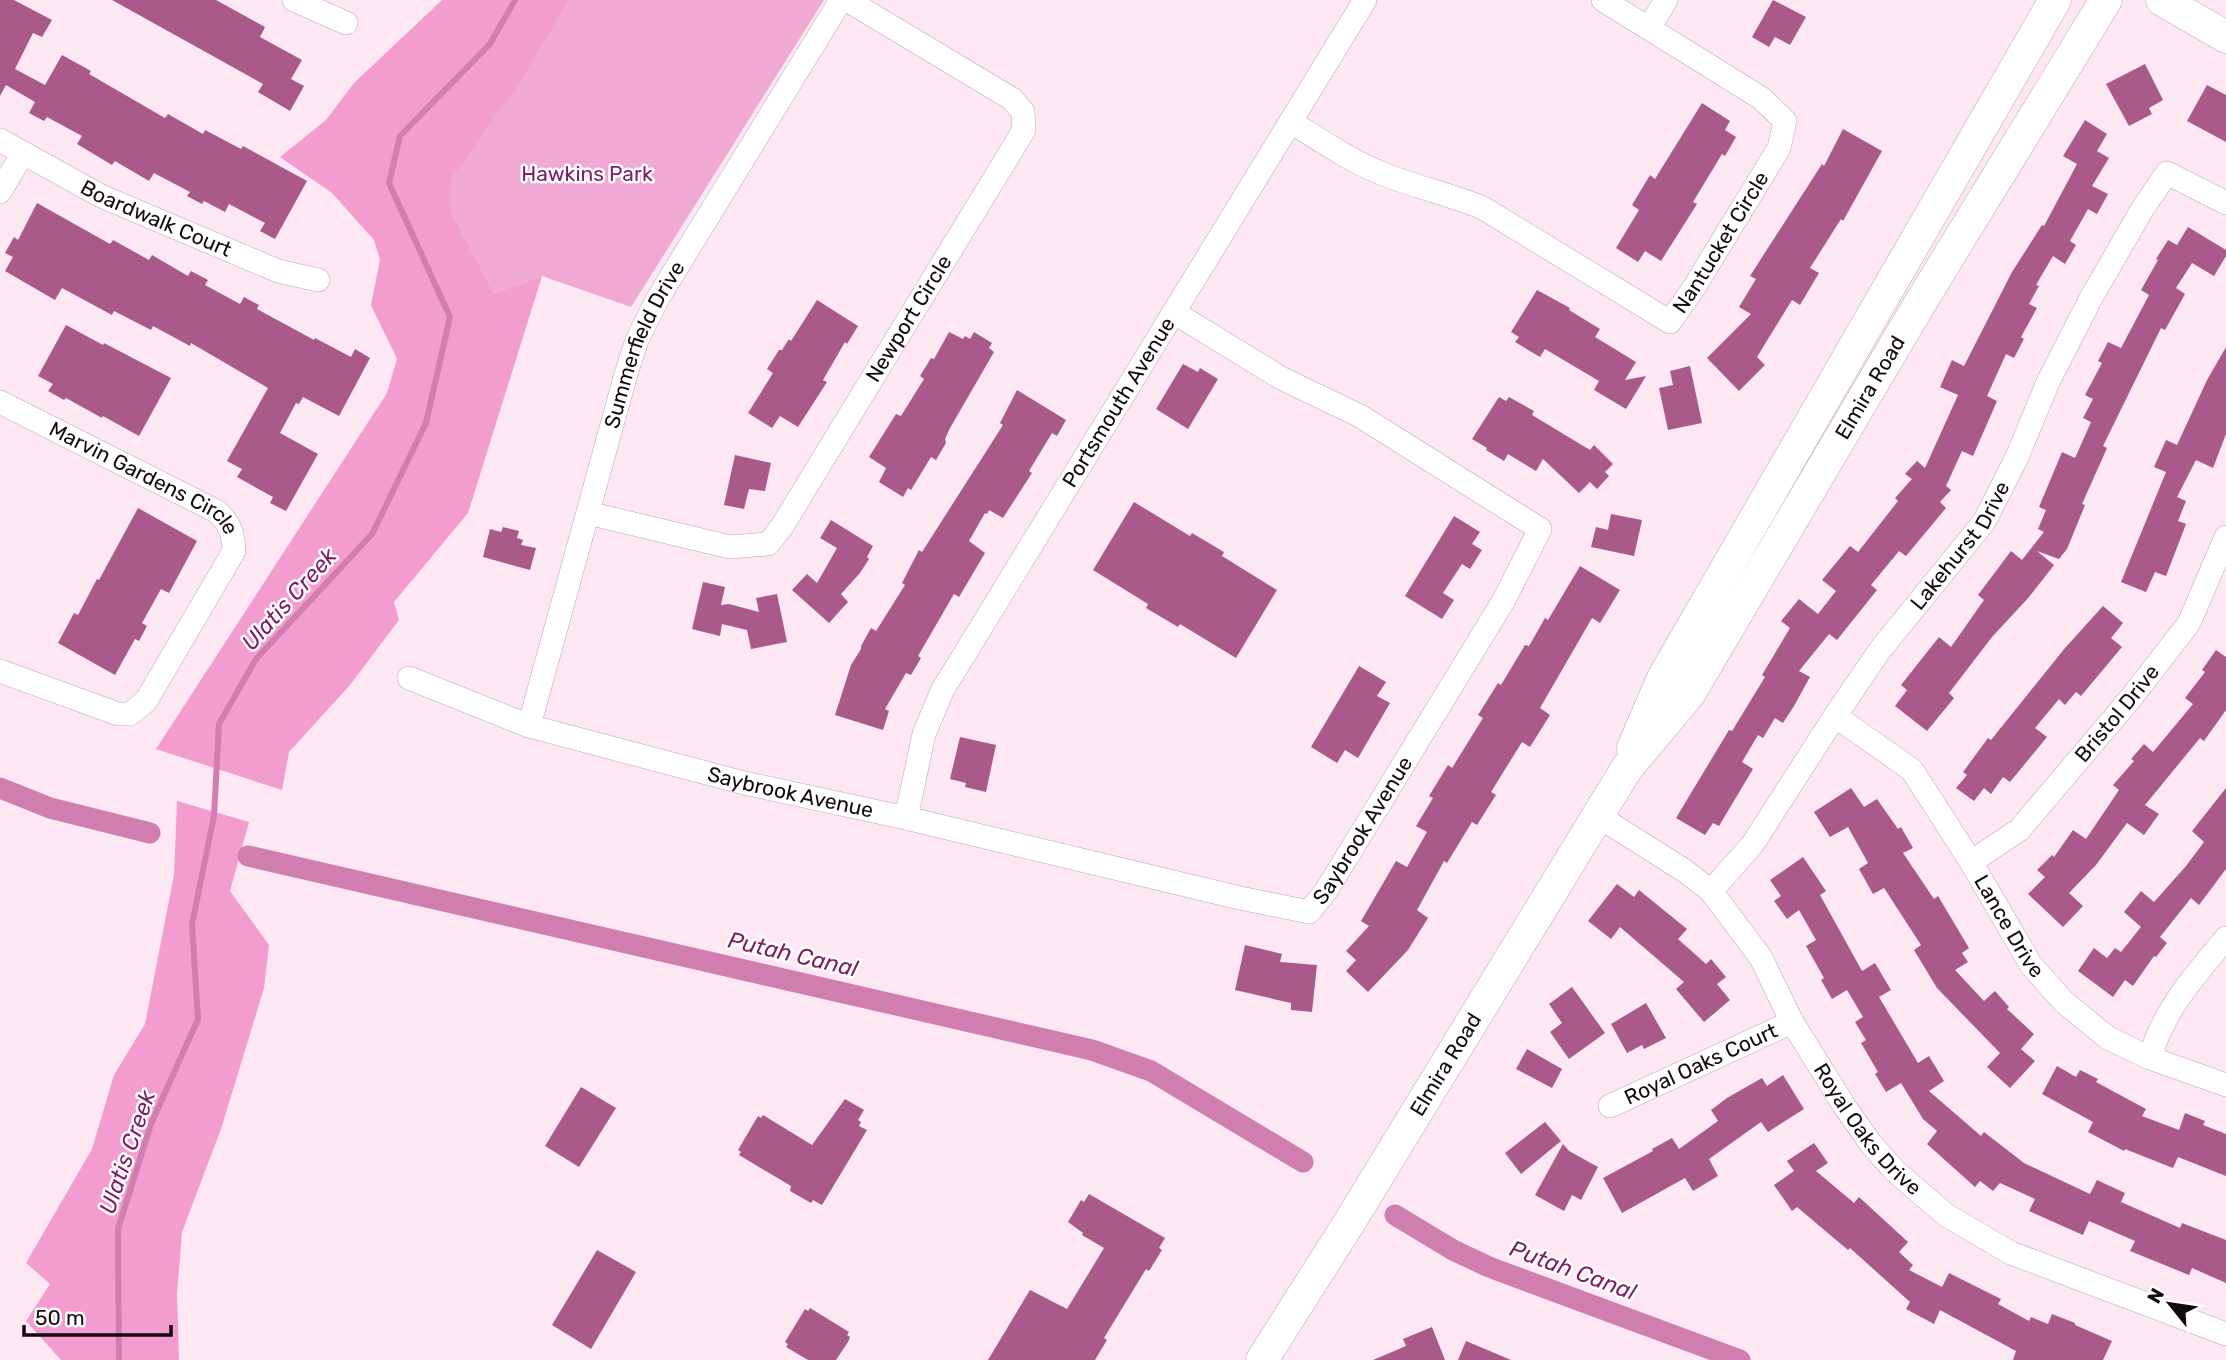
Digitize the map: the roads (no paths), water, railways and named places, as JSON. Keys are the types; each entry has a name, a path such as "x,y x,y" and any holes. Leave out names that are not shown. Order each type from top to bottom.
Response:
{"main road":[{"name":"Elmira Road","path":"1627,768 1638,733 1663,678 2055,0"},
{"name":"Elmira Road","path":"1262,1360 1349,1223 1627,768 1689,694 1919,305 2106,0"},
{"path":"2162,0 2226,37"}],"street":[{"path":"294,0 346,23"},
{"name":"Summerfield Drive","path":"529,726 637,340 658,298 841,0"},
{"name":"Newport Circle","path":"588,513 730,547 768,544 781,528 1024,130 1023,112 1012,99 847,0"},
{"name":"Portsmouth Avenue","path":"906,818 925,734 942,691 1365,0"},
{"name":"Nantucket Circle","path":"1291,122 1355,161 1381,173 1483,208 1670,322 1779,148 1785,121 1761,98 1603,0"},
{"path":"1649,28 1666,0"},
{"name":"Boardwalk Court","path":"0,140 101,195 278,271 318,280"},
{"path":"0,192 23,152"},
{"name":"Lakehurst Drive","path":"1711,891 1752,845 1880,650 1984,522 2017,457 2048,382 2091,298 2143,208 2168,173 2226,203"},
{"name":"Saybrook Avenue","path":"410,678 529,726 744,783 1309,912 1326,891 1521,570 1540,529 1360,416 1281,378 1175,313"},
{"name":"Marvin Gardens Circle","path":"0,402 216,511 227,521 233,534 233,551 226,567 146,701 130,713 118,714 0,671"},
{"name":"Bristol Drive","path":"1971,862 2019,830 2131,698 2189,623 2226,537"},
{"name":"Lance Drive","path":"1835,716 1912,770 1971,862 2031,965 2064,1002 2108,1038 2150,1058 2226,1085"},
{"name":"Royal Oaks Drive","path":"1598,816 1685,871 1711,891 1761,958 1792,1021 1871,1144 1895,1171 1946,1215 2011,1252 2226,1334"},
{"path":"2150,1058 2157,1034 2174,1002 2226,938"},
{"name":"Royal Oaks Court","path":"1610,1106 1792,1021"}],"waterway":[{"name":"Ulatis Creek","path":"119,1360 118,1229 151,1124 198,1019 192,924 214,816 219,724 256,659 372,534 426,423 450,317 389,183 400,136 490,44 515,0"},
{"name":"Putah Canal","path":"0,788 50,808 150,833"},
{"name":"Putah Canal","path":"248,856 1092,1050 1151,1071 1303,1162"},
{"name":"Putah Canal","path":"1395,1215 1453,1250 1489,1267 1740,1360"}],"park label":[{"name":"Hawkins Park","path":"587,174"}]}
